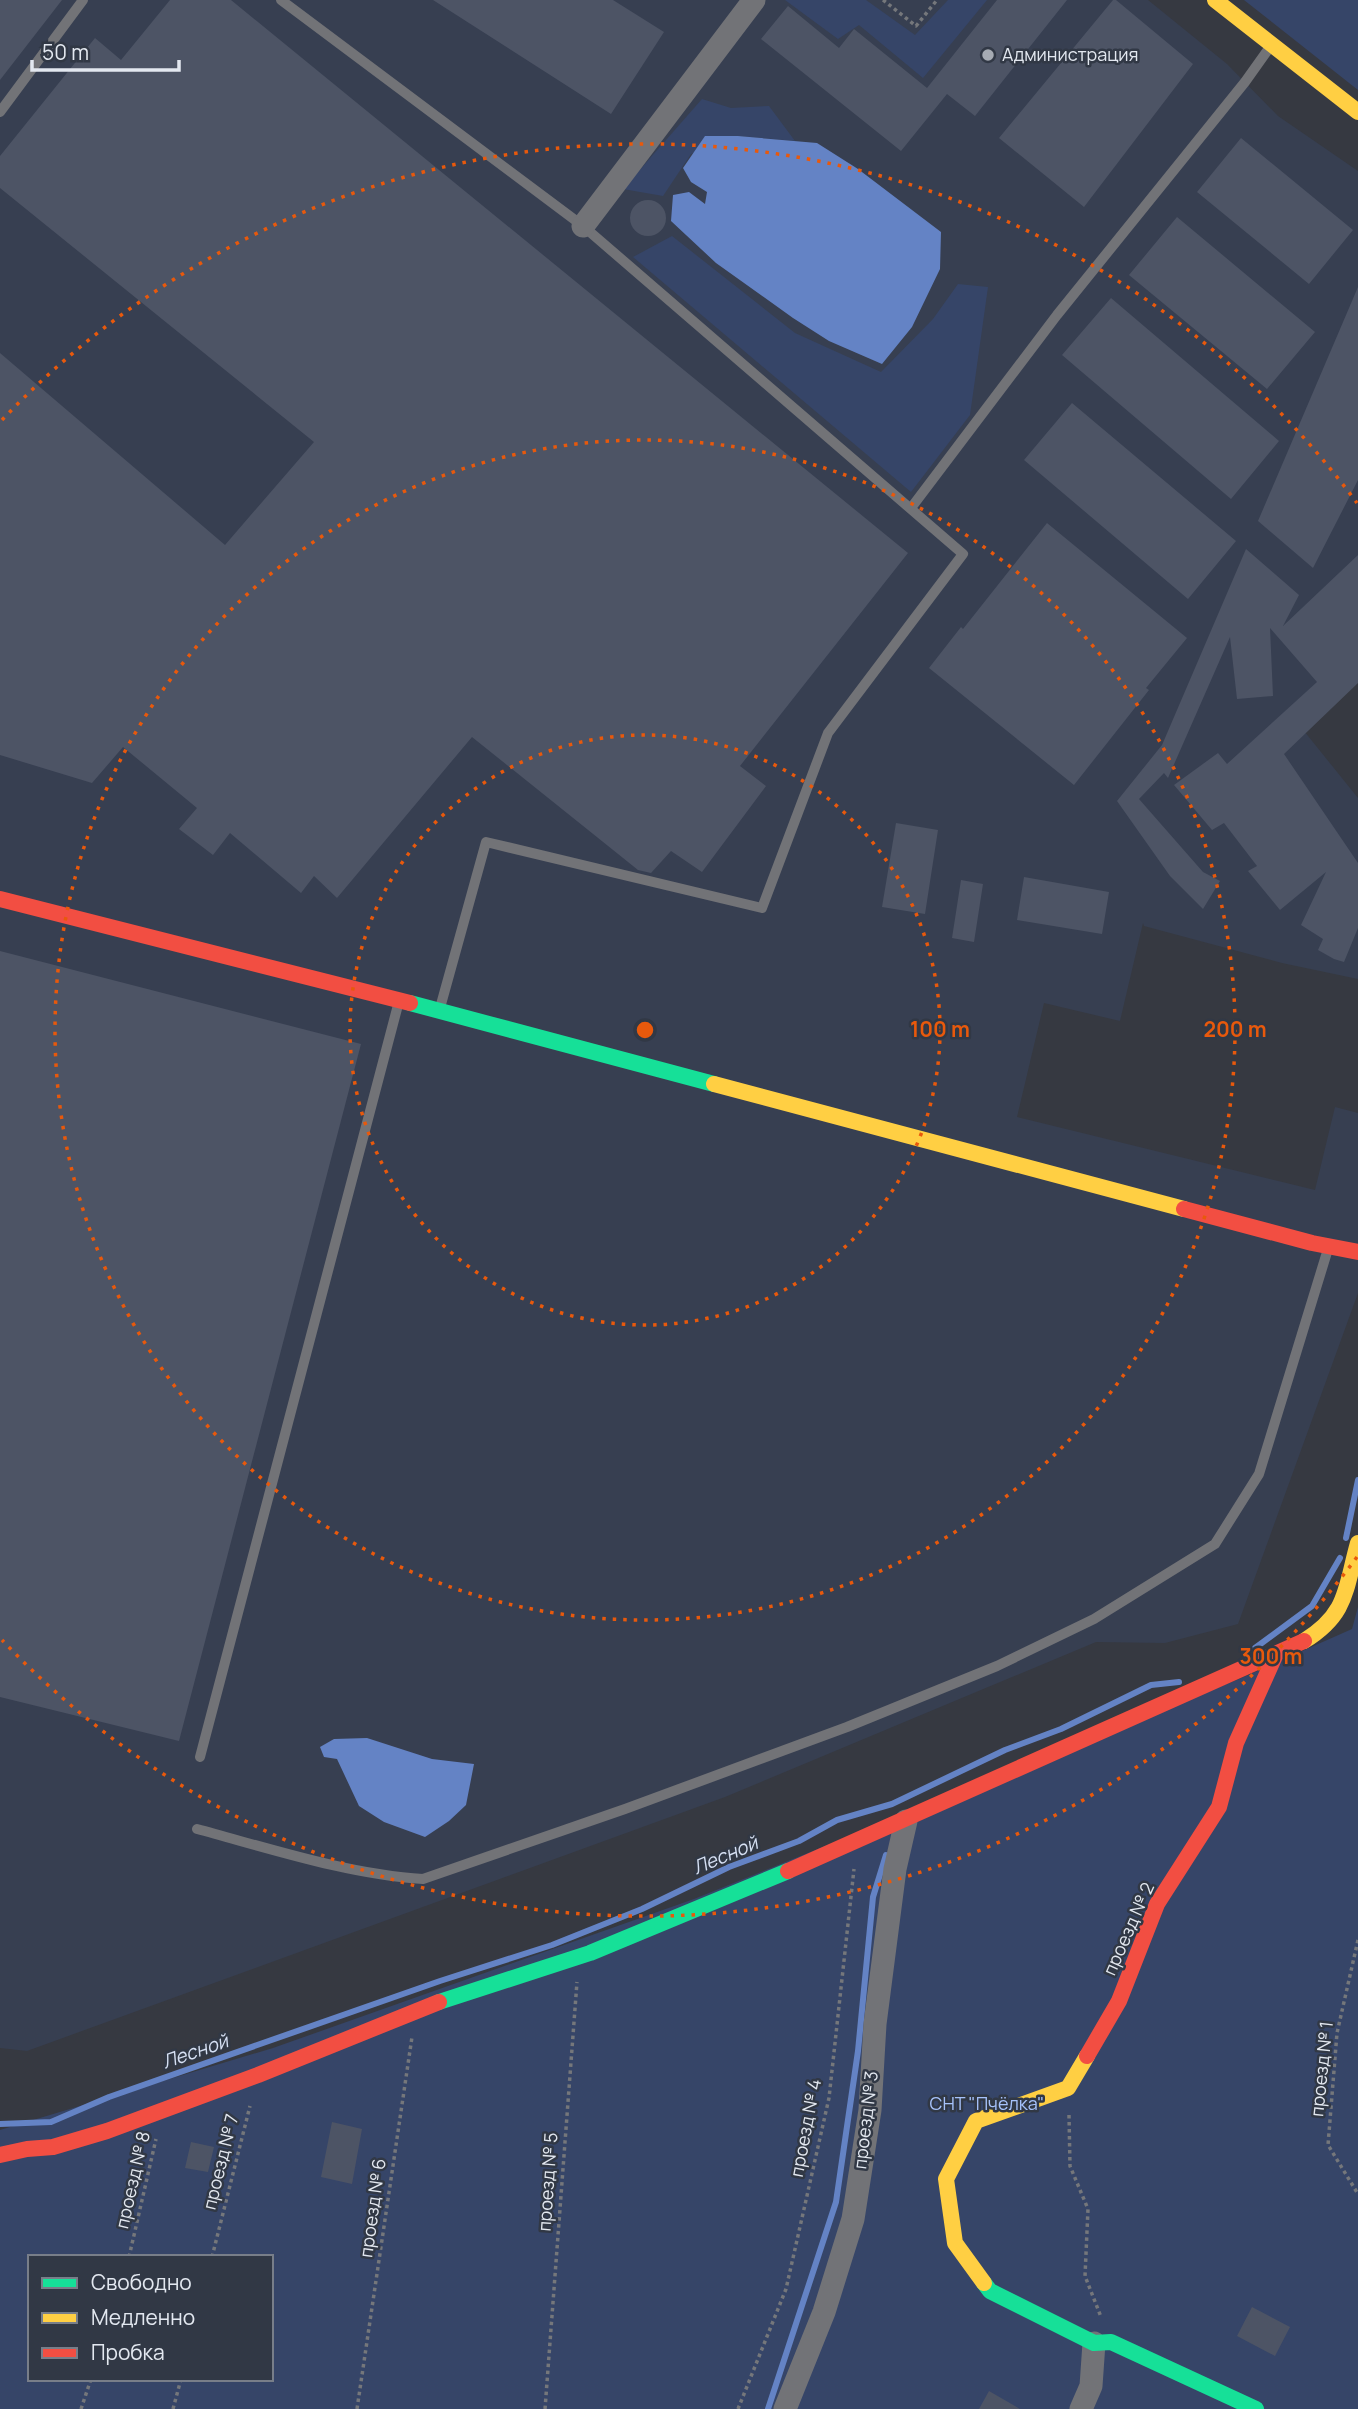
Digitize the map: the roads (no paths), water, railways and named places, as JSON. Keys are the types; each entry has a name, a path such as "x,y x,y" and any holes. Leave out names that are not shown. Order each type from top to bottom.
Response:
{"street":[{"path":"583,226 754,0"},
{"path":"1214,0 1358,112"},
{"path":"0,899 399,1000 1358,1252"},
{"path":"0,2155 53,2147 107,2132 258,2075 416,2010 579,1957 906,1821 1251,1664 1275,1656 1328,1626 1341,1606 1358,1543"},
{"name":"проезд № 2","path":"1103,2343 990,2291 955,2243 946,2179 976,2121 1068,2088 1119,2001 1157,1904 1219,1807 1236,1743 1275,1656"},
{"name":"проезд № 3","path":"785,2409 824,2312 853,2219 870,2110 875,2024 895,1869 906,1821"},
{"path":"1081,2409 1091,2386 1103,2343 1256,2409"}],"lane":[{"path":"0,112 83,0"},
{"path":"281,0 583,226 963,554 828,733 762,908 486,842 440,1011"},
{"path":"911,508 1057,315 1245,82 1272,44"},
{"path":"200,1757 399,1000"},
{"path":"197,1829 325,1862 401,1878 423,1879 625,1809 847,1727 997,1666 1094,1619 1215,1544 1259,1474 1329,1246"}],"water":[{"path":"705,136 817,143 858,169 941,232 940,269 912,327 882,364 829,341 793,318 716,263 671,221 673,195 689,192 705,204 707,192 691,182 683,168"},
{"path":"367,1738 432,1759 474,1764 466,1805 449,1821 425,1837 384,1822 359,1806 337,1759 324,1757 320,1747 334,1739"}],"waterway":[{"name":"Лесной","path":"1346,1538 1358,1480"},
{"name":"Лесной","path":"1255,1648 1312,1606 1340,1558"},
{"name":"Лесной","path":"0,2124 51,2122 109,2097 440,1981 552,1945 642,1909 729,1867 799,1841 837,1820 892,1804 1005,1750 1061,1729 1151,1685 1179,1682"},
{"path":"768,2409 836,2202 858,2051 873,1897 886,1855"}],"place":[{"name":"Администрация","path":"988,55"}],"park label":[{"name":"СНТ \"Пчёлка\"","path":"987,2104"}]}
